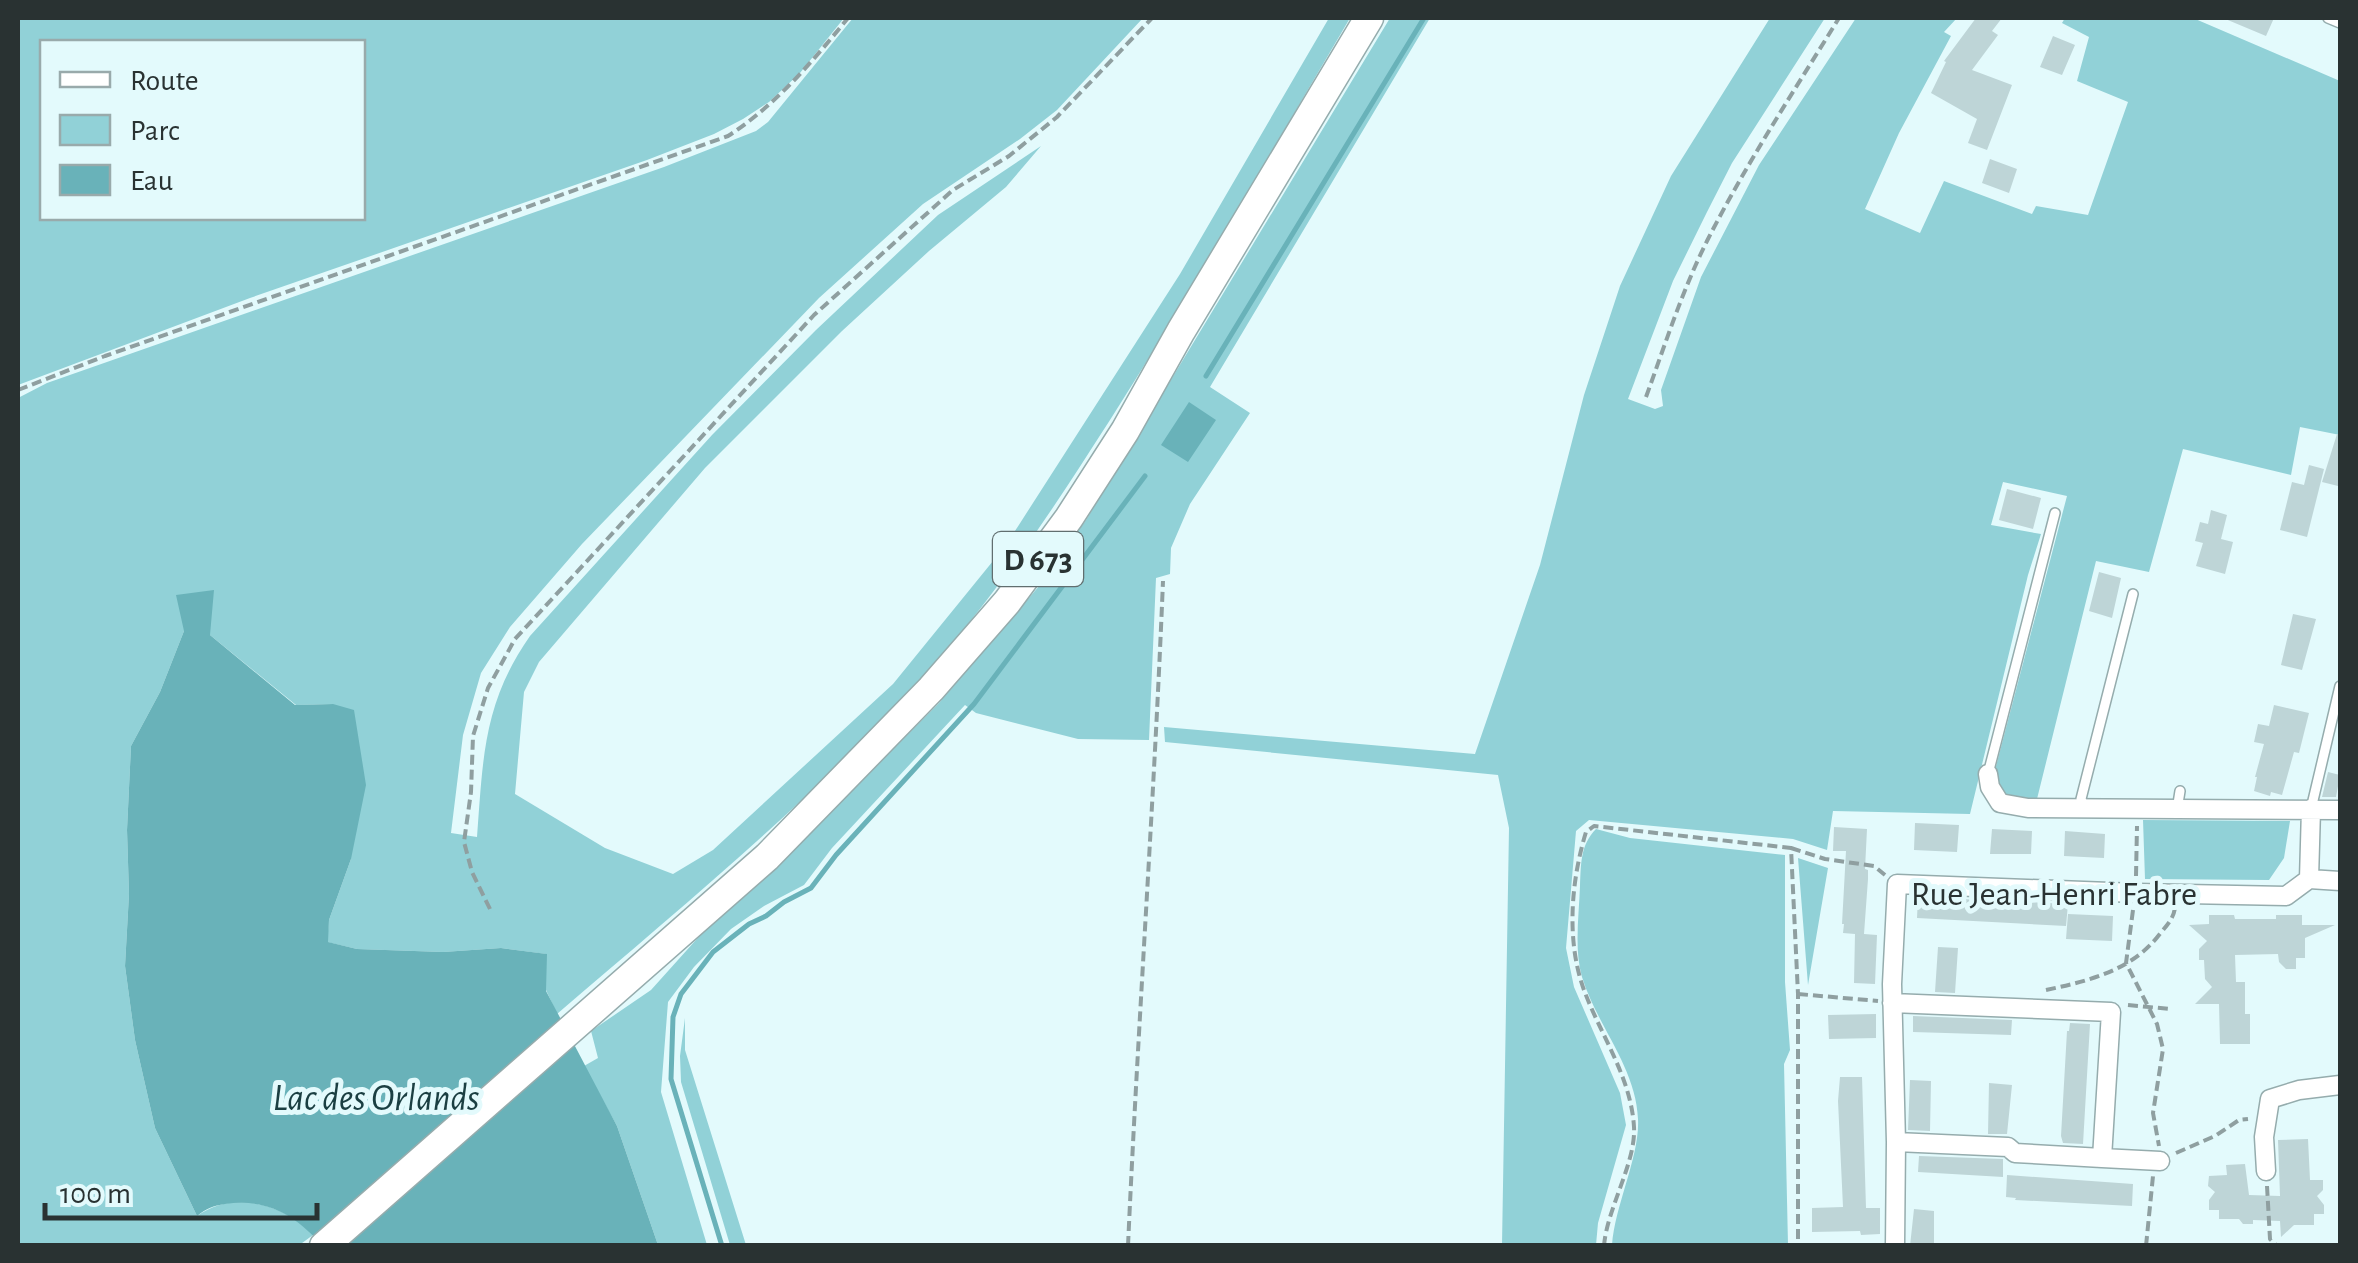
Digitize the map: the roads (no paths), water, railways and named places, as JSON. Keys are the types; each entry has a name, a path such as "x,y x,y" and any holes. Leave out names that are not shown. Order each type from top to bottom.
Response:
{"main road":[{"name":"D 673","path":"324,1246 767,857 931,689 1007,602 1069,518 1125,431 1369,18"}],"street":[{"path":"1988,774 2000,803 2028,808 2085,809 2178,800 2340,810"},
{"path":"2310,809 2309,879 2340,881"},
{"name":"Rue Jean-Henri Fabre","path":"1896,1246 1892,1003 1897,884 2286,896 2309,879"},
{"path":"1892,1003 2111,1012 2102,1158"},
{"path":"2266,1172 2264,1138 2270,1099 2299,1090 2340,1085"},
{"path":"1896,1142 2160,1161"}],"lane":[{"path":"2328,18 2340,23"},
{"path":"1988,774 2055,513"},
{"path":"2085,809 2082,799 2133,594"},
{"path":"2310,809 2340,686"}],"water":[{"path":"1189,402 1216,420 1188,462 1161,445"},
{"name":"Lac des Orlands","path":"214,590 210,635 295,705 333,704 354,710 366,785 351,859 329,920 328,942 357,949 443,952 501,948 547,954 546,991 617,1126 658,1245 322,1245 291,1217 267,1206 225,1204 197,1216 155,1128 135,1040 125,966 127,830 131,746 160,692 184,631 176,595"}],"waterway":[{"path":"1206,376 1424,18"},
{"path":"722,1246 671,1079 673,1017 681,994 713,952 749,924 811,888 836,855 974,704 1145,476"}]}
